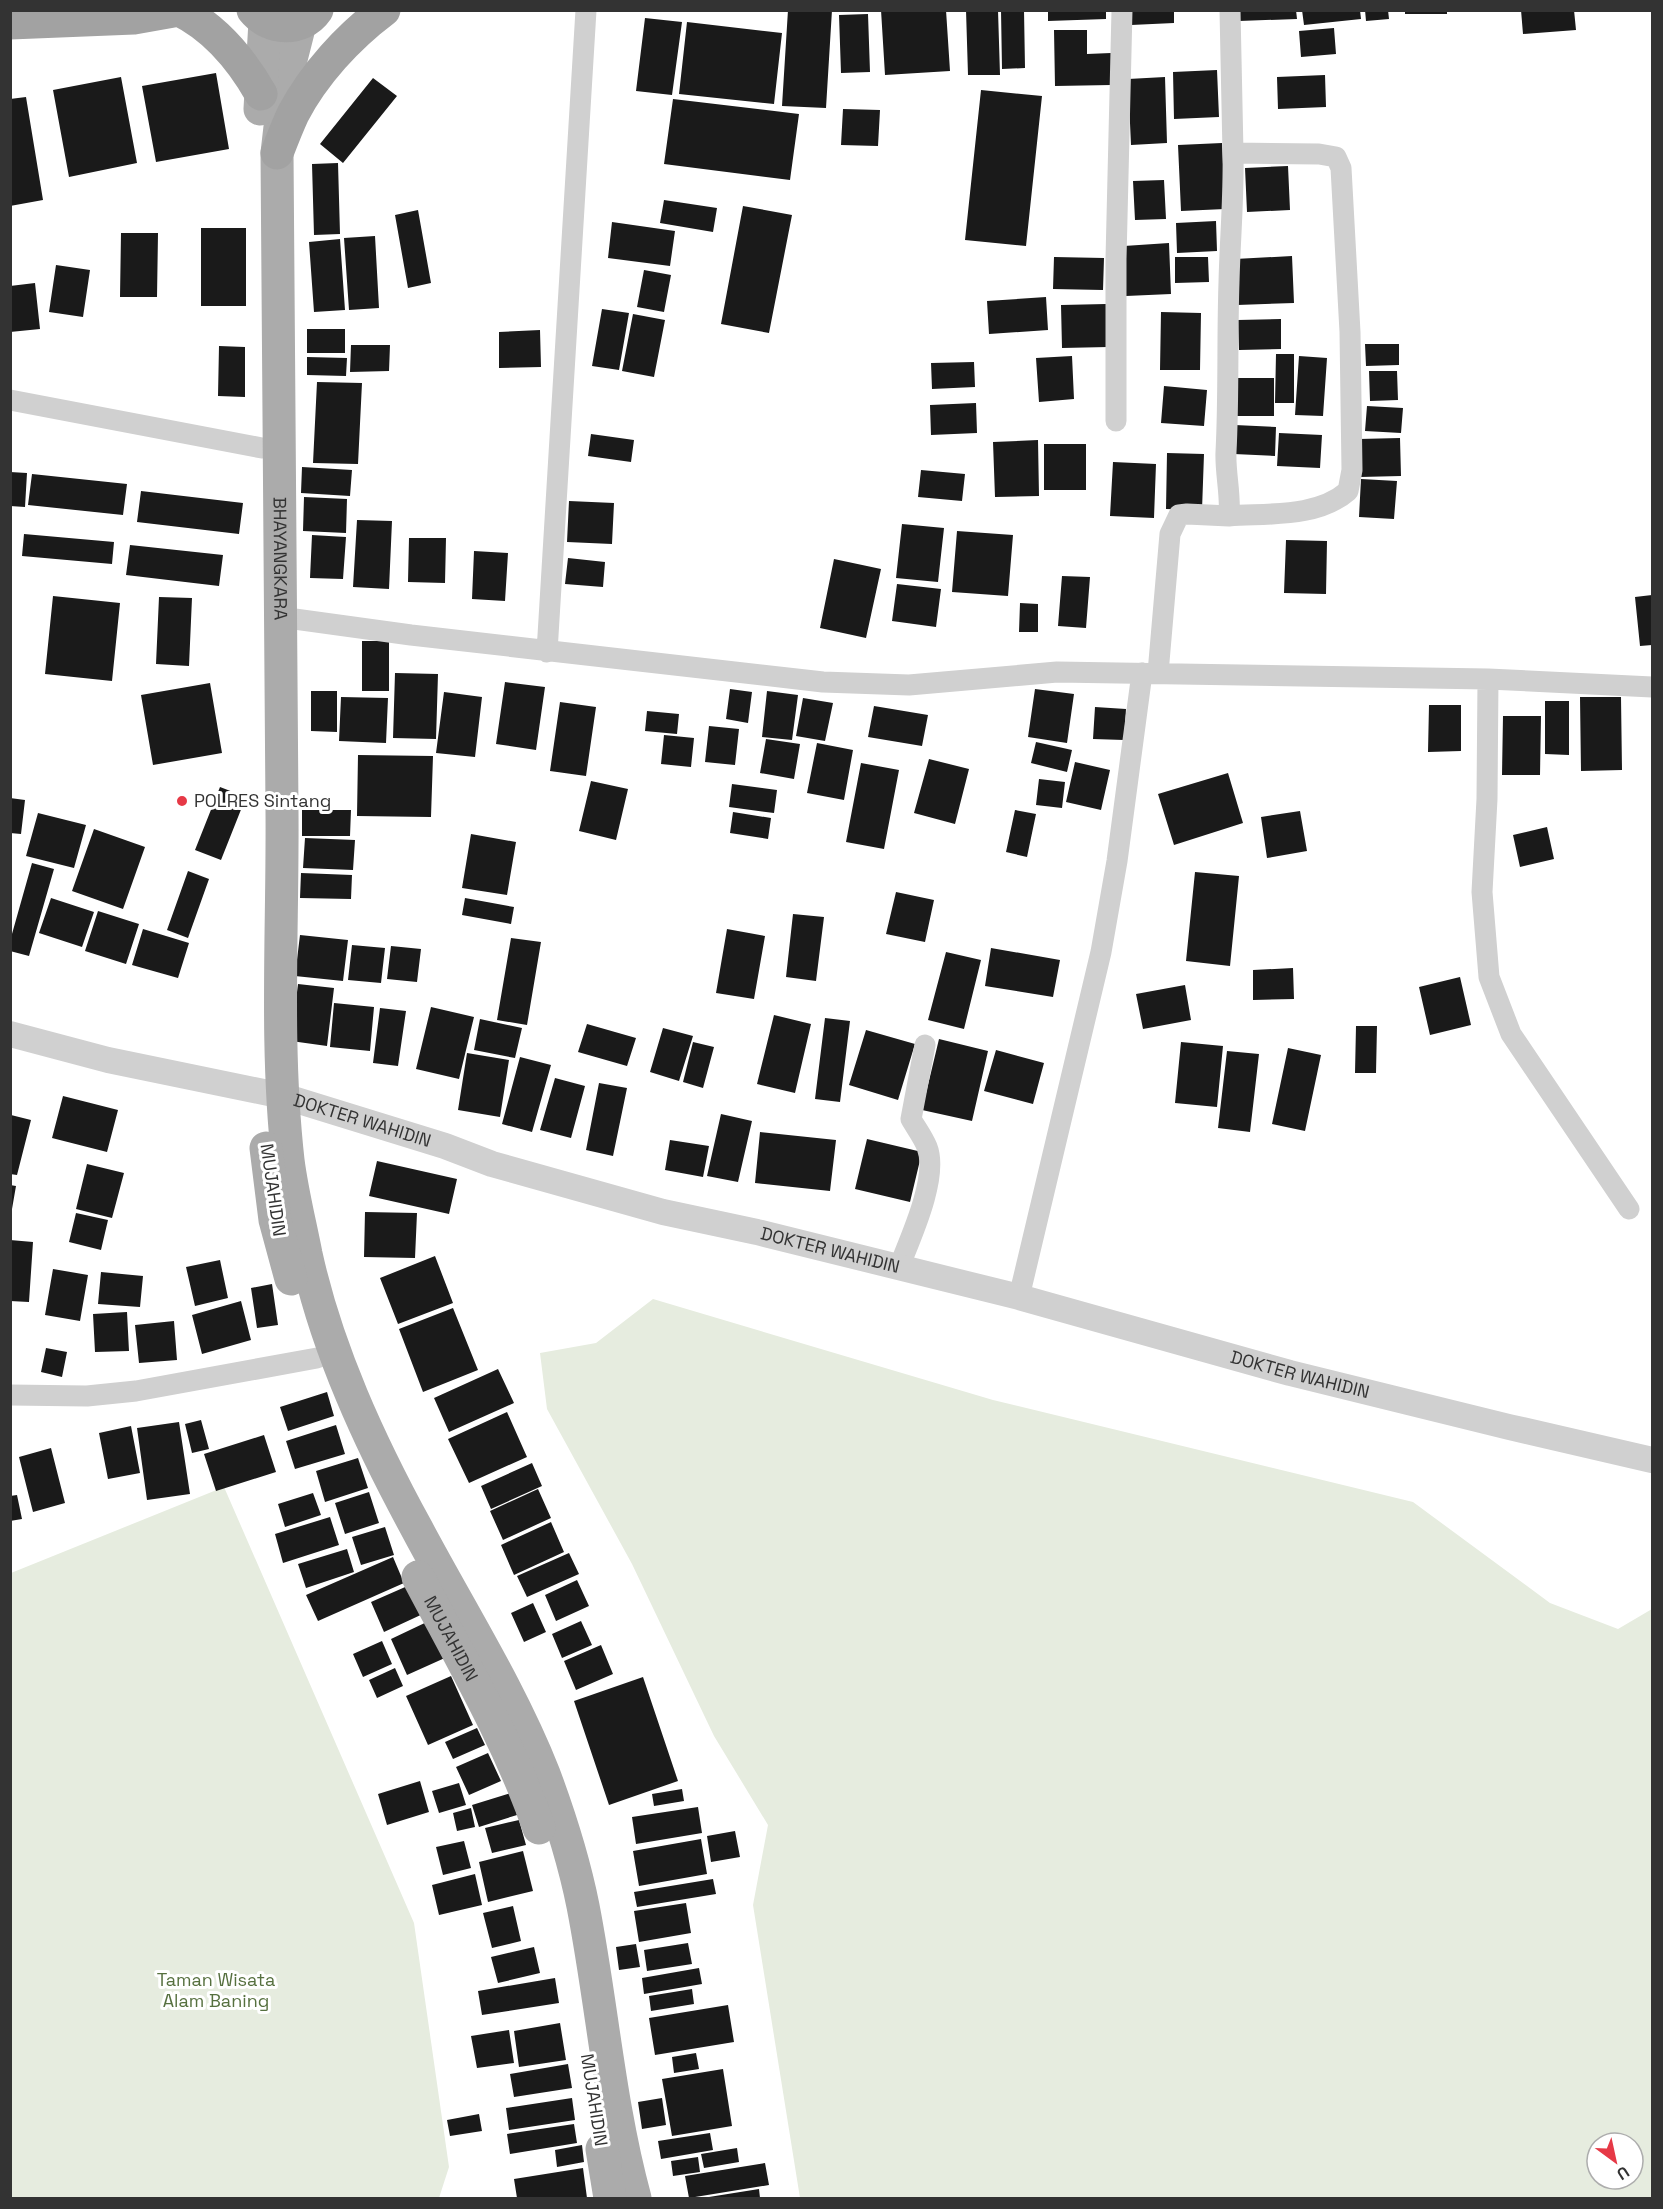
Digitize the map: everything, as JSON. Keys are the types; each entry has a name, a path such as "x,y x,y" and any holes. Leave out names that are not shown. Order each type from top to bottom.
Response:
{"highway":[{"path":"10,23 84,15 134,18 179,10 194,17 219,38 247,70 261,94"},
{"path":"277,153 293,114 309,88 356,34 384,10"},
{"path":"259,16 282,26 318,15"}],"main road":[{"name":"BHAYANGKARA","path":"273,1094 279,1000 282,851 277,153 285,83 318,15"},
{"name":"BHAYANGKARA","path":"259,16 261,94 259,296 273,1094"},
{"name":"MUJAHIDIN","path":"273,1094 268,1177 275,1220 304,1326 336,1409 522,1783 536,1818 553,1873 562,1912 610,2199"},
{"name":"MUJAHIDIN","path":"273,1094 308,1260 322,1312 348,1384 414,1524 522,1725 557,1812 583,1906 620,2142 635,2199"}],"street":[{"path":"548,652 586,10"},
{"path":"1116,421 1116,259 1122,10"},
{"path":"1228,516 1230,494 1226,458 1233,153 1230,10"},
{"path":"1019,1297 1101,952 1150,673 1170,534 1179,515 1187,513 1228,516 1305,511 1336,501 1348,491 1352,470 1350,332 1341,168 1336,157 1319,154 1233,153"},
{"path":"10,400 262,448"},
{"path":"280,617 548,652 823,682 909,685 1057,672 1488,679 1653,687"},
{"path":"1488,679 1487,799 1482,892 1489,977 1511,1034 1629,1209"},
{"name":"DOKTER WAHIDIN","path":"10,1034 108,1060 273,1094 445,1146 492,1164 663,1212 757,1232 1019,1297 1290,1373 1653,1460"},
{"path":"899,1267 919,1217 927,1188 928,1148 911,1119 925,1045"},
{"path":"10,1395 87,1396 136,1391 317,1358"}],"green space":[{"path":"653,1299 993,1400 1413,1502 1550,1603 1618,1629 1652,1609 1652,2198 800,2198 753,1905 768,1825 714,1736 632,1564 547,1409 540,1353 596,1343"},
{"name":"Taman Wisata Alam Baning","path":"224,1487 414,1923 449,2167 439,2198 11,2198 11,1573"}],"building":[{"path":"788,10 832,10 826,108 782,106"},
{"path":"881,10 946,10 950,71 885,75"},
{"path":"966,10 998,10 1000,75 968,75"},
{"path":"1001,10 1024,10 1025,68 1002,69"},
{"path":"1048,10 1106,10 1106,19 1048,21"},
{"path":"1130,10 1174,10 1174,23 1131,25"},
{"path":"1239,10 1296,10 1297,19 1239,21"},
{"path":"1302,10 1360,10 1361,19 1304,25"},
{"path":"1365,10 1388,10 1389,19 1366,21"},
{"path":"1405,10 1447,10 1447,14 1405,14"},
{"path":"1521,10 1574,10 1576,30 1523,34"},
{"path":"868,14 870,72 841,73 839,15"},
{"path":"645,18 682,22 672,95 636,91"},
{"path":"687,22 782,33 774,104 679,94"},
{"path":"1334,28 1336,54 1301,57 1299,31"},
{"path":"1054,30 1087,30 1087,54 1111,53 1111,85 1055,86"},
{"path":"1217,70 1219,117 1174,119 1173,72"},
{"path":"216,73 229,149 156,162 142,86"},
{"path":"1325,75 1326,107 1278,109 1277,77"},
{"path":"121,77 137,163 69,177 53,90"},
{"path":"1165,77 1167,143 1131,145 1128,79"},
{"path":"373,78 397,96 343,163 320,144"},
{"path":"981,90 1042,96 1026,246 965,240"},
{"path":"26,97 43,200 10,206 10,99"},
{"path":"673,99 799,114 790,180 664,164"},
{"path":"843,109 880,110 878,146 841,145"},
{"path":"1222,143 1225,209 1181,211 1178,145"},
{"path":"338,163 340,234 314,235 312,164"},
{"path":"1288,166 1290,210 1247,212 1245,168"},
{"path":"1164,180 1166,219 1135,220 1133,181"},
{"path":"664,200 717,208 713,232 660,223"},
{"path":"743,206 792,215 769,333 721,324"},
{"path":"418,210 431,283 408,288 395,215"},
{"path":"1216,221 1217,251 1177,253 1176,223"},
{"path":"612,222 675,231 670,266 608,258"},
{"path":"201,228 246,228 246,306 201,306"},
{"path":"121,233 158,233 157,297 120,297"},
{"path":"375,236 379,308 349,310 344,238"},
{"path":"340,239 345,310 314,312 309,242"},
{"path":"1169,243 1171,294 1126,296 1124,246"},
{"path":"1292,256 1294,303 1237,305 1235,259"},
{"path":"1054,257 1104,258 1103,290 1053,289"},
{"path":"1175,257 1208,257 1209,282 1175,283"},
{"path":"56,265 90,270 83,317 49,312"},
{"path":"644,270 671,275 664,312 637,307"},
{"path":"35,283 40,329 10,332 10,286"},
{"path":"1046,297 1048,330 989,334 987,301"},
{"path":"1106,304 1108,347 1062,348 1061,305"},
{"path":"602,309 629,313 619,370 592,366"},
{"path":"1161,312 1201,313 1200,370 1160,370"},
{"path":"633,314 665,320 654,377 622,371"},
{"path":"1281,319 1281,349 1239,350 1238,320"},
{"path":"307,329 345,329 345,353 307,353"},
{"path":"540,330 541,367 499,368 499,332"},
{"path":"1365,344 1399,344 1399,365 1366,366"},
{"path":"351,345 390,345 389,371 350,372"},
{"path":"219,346 245,347 245,397 218,396"},
{"path":"1276,354 1294,354 1294,403 1275,403"},
{"path":"1072,356 1074,399 1039,402 1036,358"},
{"path":"1299,356 1327,358 1323,416 1295,415"},
{"path":"307,357 347,358 346,376 307,375"},
{"path":"974,362 975,387 932,389 931,363"},
{"path":"1369,371 1397,371 1398,400 1370,401"},
{"path":"1235,378 1274,378 1274,416 1235,416"},
{"path":"317,382 362,383 358,464 313,463"},
{"path":"1164,386 1207,390 1204,426 1161,423"},
{"path":"976,403 977,433 931,435 930,405"},
{"path":"1367,406 1403,408 1401,433 1365,431"},
{"path":"1235,425 1276,427 1275,456 1234,454"},
{"path":"1279,433 1322,435 1320,468 1277,466"},
{"path":"591,434 634,440 631,462 588,456"},
{"path":"1400,438 1401,476 1360,477 1359,439"},
{"path":"1038,440 1039,496 995,497 993,442"},
{"path":"1044,444 1086,444 1086,490 1044,490"},
{"path":"1167,453 1204,454 1202,510 1166,509"},
{"path":"1113,462 1156,464 1154,518 1110,516"},
{"path":"302,467 352,470 350,496 301,493"},
{"path":"921,470 965,474 962,501 918,497"},
{"path":"10,472 27,473 25,507 10,506"},
{"path":"32,474 127,484 123,515 28,505"},
{"path":"1361,479 1397,481 1394,519 1359,517"},
{"path":"141,491 243,503 239,534 137,522"},
{"path":"304,497 347,499 346,533 303,531"},
{"path":"569,501 614,503 612,544 567,542"},
{"path":"357,520 392,521 389,589 353,587"},
{"path":"902,524 944,528 938,582 896,578"},
{"path":"957,531 1013,535 1008,596 952,592"},
{"path":"24,534 114,542 112,564 22,556"},
{"path":"312,535 346,537 343,579 310,578"},
{"path":"409,538 446,538 445,583 408,582"},
{"path":"1286,540 1327,541 1326,594 1284,593"},
{"path":"130,545 223,555 219,586 126,575"},
{"path":"474,551 508,553 505,601 472,599"},
{"path":"568,558 605,562 603,587 565,584"},
{"path":"834,559 881,569 866,638 820,628"},
{"path":"1062,576 1090,577 1086,628 1058,626"},
{"path":"897,584 941,589 936,627 892,621"},
{"path":"1652,595 1652,645 1640,646 1635,597"},
{"path":"53,596 120,603 112,681 45,674"},
{"path":"159,597 192,598 189,666 156,664"},
{"path":"1020,603 1038,604 1038,632 1019,632"},
{"path":"362,641 389,641 389,691 362,691"},
{"path":"395,673 438,674 436,739 393,738"},
{"path":"505,682 545,687 536,750 496,744"},
{"path":"210,683 222,753 153,765 141,695"},
{"path":"730,689 752,692 748,723 726,719"},
{"path":"1035,689 1074,694 1067,743 1028,737"},
{"path":"311,691 337,691 337,732 311,731"},
{"path":"767,691 798,695 792,740 762,737"},
{"path":"444,692 482,697 475,757 436,753"},
{"path":"341,697 388,698 386,743 339,741"},
{"path":"1580,697 1621,697 1622,770 1581,771"},
{"path":"803,698 833,703 825,741 796,736"},
{"path":"1545,701 1569,701 1569,755 1545,754"},
{"path":"560,702 596,707 586,776 550,771"},
{"path":"1429,705 1461,705 1461,751 1428,752"},
{"path":"874,706 928,715 922,746 868,737"},
{"path":"1095,707 1126,709 1124,740 1093,739"},
{"path":"647,711 679,714 677,734 645,731"},
{"path":"1503,716 1541,716 1540,775 1502,775"},
{"path":"709,726 739,729 735,765 705,762"},
{"path":"664,735 694,738 691,767 661,764"},
{"path":"766,739 800,744 794,779 760,773"},
{"path":"1036,742 1072,750 1067,772 1031,763"},
{"path":"817,743 853,750 844,800 807,793"},
{"path":"358,755 433,756 431,817 357,816"},
{"path":"929,759 969,769 955,824 914,813"},
{"path":"1075,762 1110,770 1101,810 1066,802"},
{"path":"861,763 899,770 884,849 846,842"},
{"path":"1228,773 1243,823 1174,845 1158,794"},
{"path":"1039,779 1065,782 1062,808 1036,805"},
{"path":"591,781 628,789 616,840 579,831"},
{"path":"732,784 777,790 774,813 729,807"},
{"path":"220,787 246,797 221,860 195,850"},
{"path":"10,798 25,800 21,834 10,833"},
{"path":"302,810 351,810 350,836 302,836"},
{"path":"1015,810 1036,814 1027,857 1006,852"},
{"path":"1300,811 1307,851 1267,858 1261,817"},
{"path":"733,812 771,818 768,839 730,833"},
{"path":"38,813 86,825 74,868 26,856"},
{"path":"1547,827 1554,859 1520,867 1513,835"},
{"path":"94,829 145,847 123,909 72,891"},
{"path":"471,834 516,842 507,895 462,888"},
{"path":"305,838 355,840 353,870 303,868"},
{"path":"32,863 54,869 29,956 10,951 10,941"},
{"path":"188,871 209,879 188,938 167,930"},
{"path":"1195,872 1239,876 1230,966 1186,961"},
{"path":"301,873 352,875 351,899 300,898"},
{"path":"896,892 934,900 925,942 886,934"},
{"path":"51,898 94,912 82,947 39,933"},
{"path":"465,898 514,907 511,924 462,915"},
{"path":"98,911 139,924 126,964 85,951"},
{"path":"793,914 824,917 816,981 786,977"},
{"path":"143,929 189,943 178,978 132,965"},
{"path":"727,929 765,936 754,999 716,993"},
{"path":"300,935 348,940 343,981 295,976"},
{"path":"511,938 541,942 527,1025 497,1020"},
{"path":"352,945 385,948 381,983 348,980"},
{"path":"391,946 421,949 417,982 387,979"},
{"path":"991,948 1060,960 1053,997 985,986"},
{"path":"946,952 981,960 964,1029 928,1020"},
{"path":"1293,968 1294,999 1253,1000 1253,970"},
{"path":"1460,977 1471,1025 1430,1035 1419,987"},
{"path":"298,984 334,988 327,1046 291,1041"},
{"path":"1185,985 1191,1020 1143,1029 1136,994"},
{"path":"334,1003 374,1007 370,1051 330,1047"},
{"path":"431,1007 474,1017 459,1079 416,1069"},
{"path":"380,1008 406,1011 398,1066 373,1063"},
{"path":"774,1015 811,1024 795,1093 757,1084"},
{"path":"825,1018 850,1021 840,1102 815,1099"},
{"path":"480,1019 522,1028 515,1058 474,1050"},
{"path":"587,1024 636,1038 627,1066 578,1052"},
{"path":"1356,1026 1377,1026 1376,1073 1355,1073"},
{"path":"663,1028 693,1036 679,1081 650,1072"},
{"path":"866,1030 915,1044 898,1100 849,1085"},
{"path":"939,1039 988,1051 972,1121 922,1110"},
{"path":"693,1042 714,1047 703,1088 683,1082"},
{"path":"1181,1042 1223,1046 1217,1107 1175,1103"},
{"path":"1288,1048 1321,1055 1305,1131 1272,1124"},
{"path":"996,1050 1044,1063 1033,1104 984,1091"},
{"path":"1227,1051 1259,1054 1250,1132 1218,1128"},
{"path":"467,1053 509,1060 500,1117 458,1110"},
{"path":"520,1057 551,1065 532,1132 502,1124"},
{"path":"555,1078 585,1086 571,1138 540,1130"},
{"path":"599,1083 627,1088 613,1156 586,1150"},
{"path":"63,1096 118,1110 107,1152 52,1138"},
{"path":"721,1114 752,1121 738,1182 707,1176"},
{"path":"11,1115 31,1120 17,1175 10,1174"},
{"path":"760,1132 836,1140 830,1191 755,1183"},
{"path":"867,1139 922,1152 910,1202 855,1189"},
{"path":"670,1140 709,1146 703,1177 665,1170"},
{"path":"377,1161 457,1179 449,1214 369,1196"},
{"path":"87,1164 124,1173 112,1218 76,1209"},
{"path":"10,1185 16,1186 12,1209 10,1209"},
{"path":"365,1212 417,1213 415,1258 364,1257"},
{"path":"76,1213 108,1220 101,1250 69,1242"},
{"path":"10,1240 33,1242 29,1302 10,1301"},
{"path":"435,1256 453,1303 398,1324 380,1278"},
{"path":"220,1260 228,1298 195,1306 186,1267"},
{"path":"53,1269 88,1275 80,1321 45,1315"},
{"path":"101,1272 143,1276 140,1307 98,1304"},
{"path":"272,1284 278,1325 257,1328 251,1288"},
{"path":"241,1301 251,1340 202,1354 192,1315"},
{"path":"453,1308 478,1370 423,1392 399,1329"},
{"path":"127,1312 129,1351 95,1352 93,1314"},
{"path":"174,1321 177,1360 139,1363 135,1325"},
{"path":"46,1348 67,1352 62,1377 41,1372"},
{"path":"498,1369 514,1403 449,1432 434,1398"},
{"path":"327,1392 334,1416 288,1431 280,1407"},
{"path":"507,1412 527,1457 469,1483 448,1439"},
{"path":"201,1420 209,1449 192,1453 185,1424"},
{"path":"179,1422 190,1494 147,1500 137,1428"},
{"path":"336,1425 345,1454 295,1469 286,1441"},
{"path":"131,1426 140,1473 108,1479 99,1433"},
{"path":"264,1435 276,1472 216,1491 204,1454"},
{"path":"51,1448 65,1503 33,1512 19,1457"},
{"path":"358,1458 368,1488 325,1502 316,1471"},
{"path":"532,1463 542,1486 491,1509 481,1486"},
{"path":"538,1489 551,1518 503,1540 490,1511"},
{"path":"369,1492 379,1523 345,1534 335,1503"},
{"path":"313,1493 321,1515 285,1527 278,1504"},
{"path":"17,1495 22,1519 10,1521 10,1496"},
{"path":"330,1517 339,1545 283,1563 275,1534"},
{"path":"551,1522 564,1552 514,1575 501,1545"},
{"path":"385,1527 394,1555 361,1565 352,1537"},
{"path":"347,1549 354,1572 306,1588 298,1564"},
{"path":"569,1553 579,1574 527,1597 517,1576"},
{"path":"393,1557 404,1583 318,1621 306,1595"},
{"path":"577,1580 589,1606 556,1621 545,1595"},
{"path":"412,1584 425,1613 384,1632 371,1602"},
{"path":"533,1603 546,1632 524,1642 511,1613"},
{"path":"431,1620 447,1657 407,1675 391,1639"},
{"path":"581,1621 592,1645 562,1658 552,1634"},
{"path":"382,1641 392,1664 363,1677 353,1654"},
{"path":"601,1645 613,1674 576,1690 564,1661"},
{"path":"395,1668 403,1686 377,1698 369,1680"},
{"path":"451,1676 473,1725 428,1745 406,1696"},
{"path":"643,1677 678,1781 609,1805 574,1701"},
{"path":"477,1728 485,1745 453,1759 445,1742"},
{"path":"488,1753 501,1781 469,1795 456,1767"},
{"path":"420,1781 429,1812 387,1825 378,1794"},
{"path":"459,1783 466,1805 439,1813 432,1791"},
{"path":"682,1789 684,1801 654,1806 652,1794"},
{"path":"511,1793 517,1815 479,1827 472,1805"},
{"path":"698,1807 702,1833 636,1844 632,1817"},
{"path":"471,1808 475,1827 457,1831 453,1813"},
{"path":"519,1820 526,1845 492,1853 485,1828"},
{"path":"735,1831 740,1857 711,1862 707,1836"},
{"path":"701,1839 707,1874 639,1886 633,1851"},
{"path":"464,1841 471,1868 443,1875 436,1847"},
{"path":"523,1851 533,1891 488,1902 479,1862"},
{"path":"475,1874 482,1905 439,1915 432,1885"},
{"path":"713,1879 716,1894 637,1907 634,1892"},
{"path":"686,1903 691,1933 639,1942 634,1911"},
{"path":"513,1906 521,1941 492,1948 483,1913"},
{"path":"688,1943 692,1964 647,1971 644,1950"},
{"path":"636,1944 640,1967 619,1970 616,1947"},
{"path":"534,1947 540,1973 498,1983 491,1957"},
{"path":"699,1968 702,1984 644,1994 642,1978"},
{"path":"555,1978 559,2003 482,2015 478,1991"},
{"path":"692,1989 694,2004 651,2011 649,1996"},
{"path":"728,2005 734,2042 655,2055 649,2018"},
{"path":"560,2023 566,2060 519,2067 514,2031"},
{"path":"509,2030 514,2063 477,2068 471,2036"},
{"path":"696,2053 699,2069 674,2073 672,2057"},
{"path":"568,2064 572,2088 514,2097 510,2074"},
{"path":"723,2069 732,2126 672,2136 662,2079"},
{"path":"572,2098 575,2120 509,2130 506,2108"},
{"path":"662,2098 666,2125 642,2129 638,2102"},
{"path":"479,2114 482,2131 450,2136 447,2120"},
{"path":"574,2124 577,2143 510,2154 507,2134"},
{"path":"710,2133 713,2150 661,2159 658,2141"},
{"path":"582,2145 584,2162 557,2167 555,2150"},
{"path":"737,2148 739,2162 704,2168 701,2154"},
{"path":"698,2157 700,2172 673,2176 671,2161"},
{"path":"765,2163 769,2185 689,2198 685,2176"},
{"path":"583,2168 587,2198 517,2198 514,2179"},
{"path":"759,2189 760,2198 709,2198 709,2197"}],"place":[{"name":"POLRES Sintang","path":"182,801"}]}
